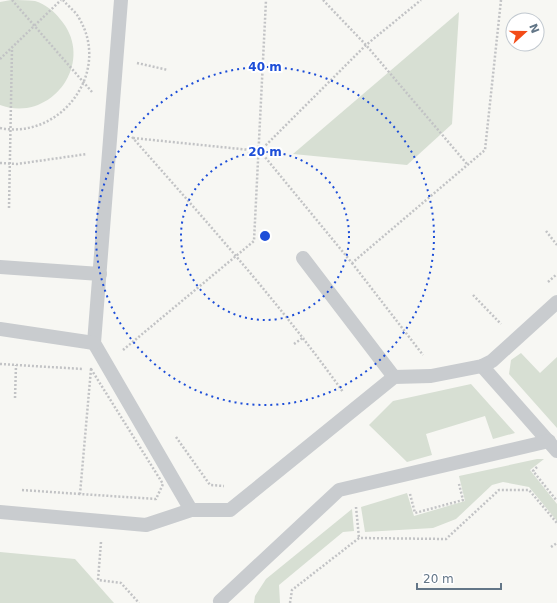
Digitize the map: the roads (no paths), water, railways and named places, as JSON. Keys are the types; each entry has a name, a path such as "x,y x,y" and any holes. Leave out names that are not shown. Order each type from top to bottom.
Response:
{"lane":[{"path":"121,0 94,343 191,510"},
{"path":"303,258 394,377"},
{"path":"0,267 100,274"},
{"path":"0,512 146,525 191,510 230,510 394,377 431,376 482,366 492,361 557,302"},
{"path":"0,329 94,343"},
{"path":"221,603 220,601 340,490 553,446 482,366"}]}
